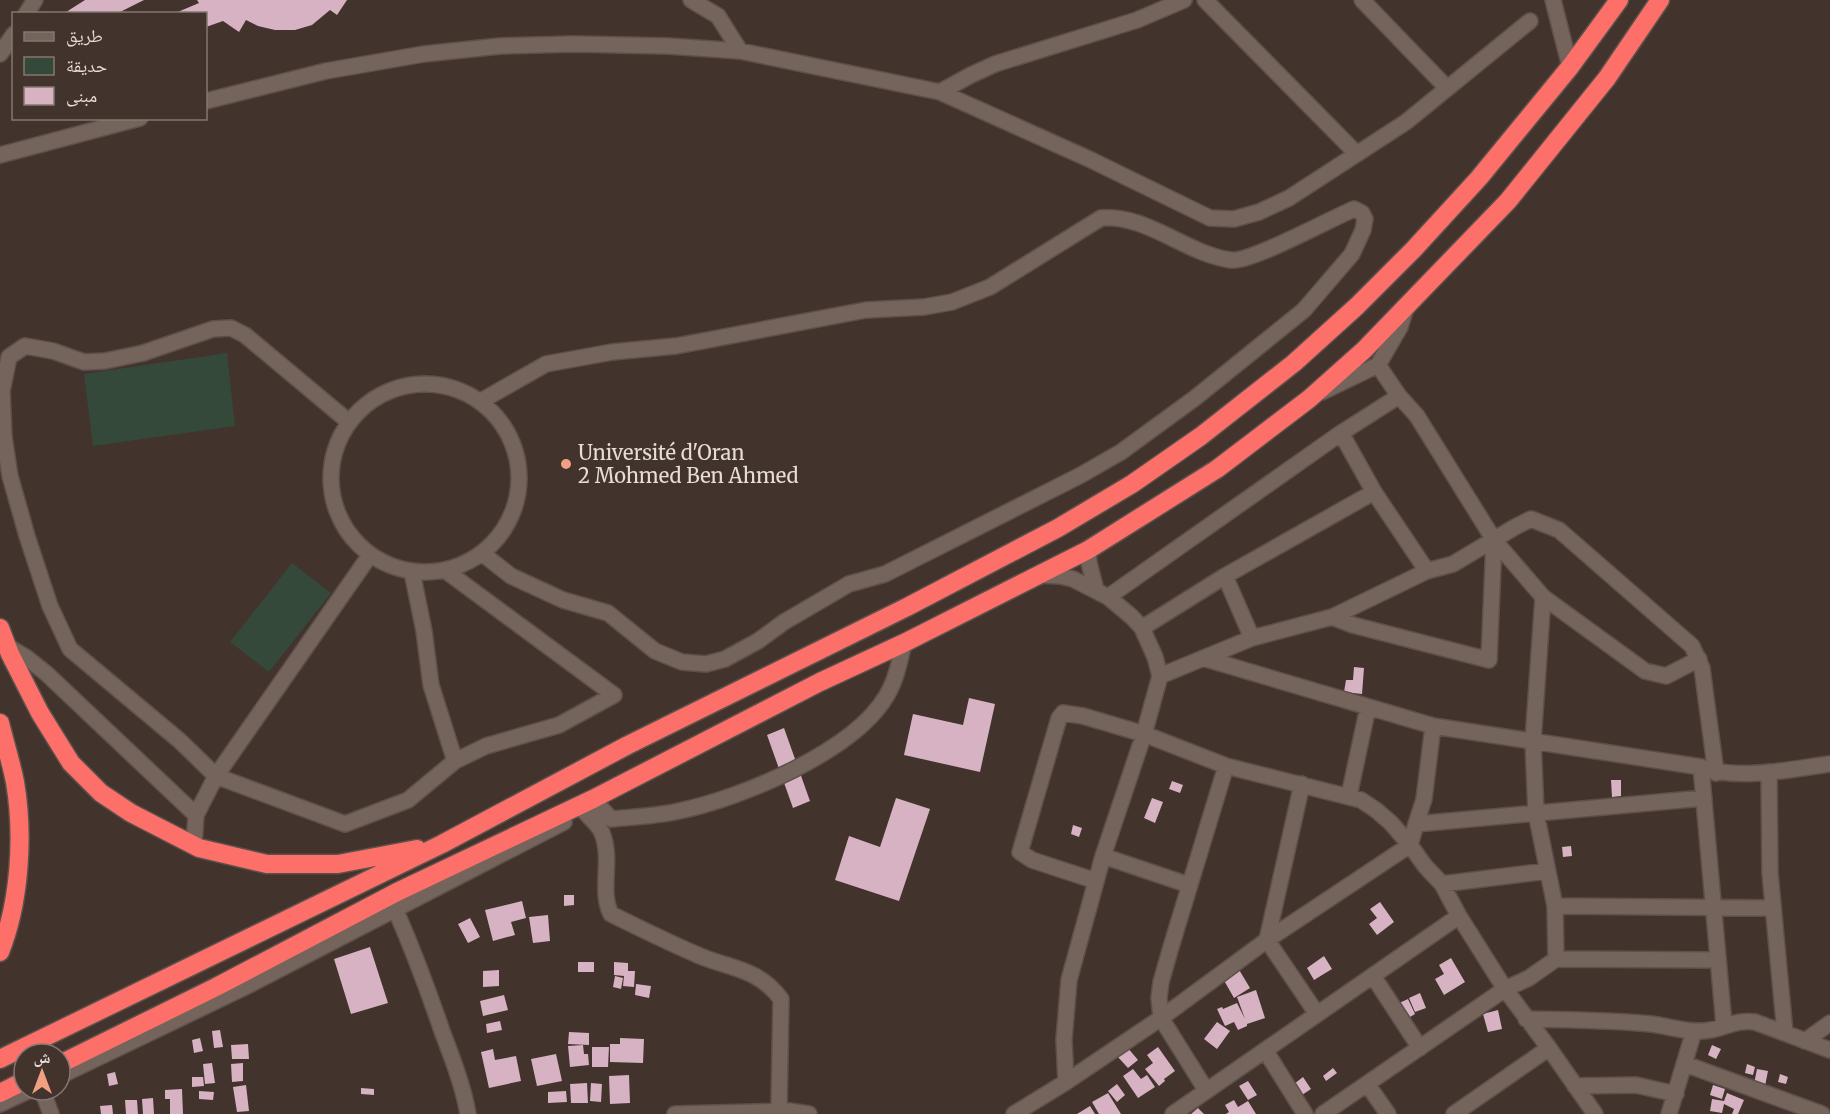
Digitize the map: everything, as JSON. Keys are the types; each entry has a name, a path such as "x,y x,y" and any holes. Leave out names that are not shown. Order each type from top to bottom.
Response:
{"highway":[{"path":"0,1059 442,844 628,745 907,607 1058,528 1131,484 1201,436 1294,363 1357,306 1413,250 1479,178 1570,68 1619,0"},
{"path":"72,1058 216,987 397,892 588,805 820,682 904,643 1034,575 1088,550 1217,469 1309,399 1364,350 1508,201 1607,78 1660,0"},
{"path":"0,628 40,713 71,762 101,793 131,813 194,845 267,864 338,864 442,844"},
{"path":"0,723 15,782 19,829 19,854 10,927 0,952"}],"street":[{"path":"691,0 718,16 740,51"},
{"path":"940,92 995,64 1137,20 1184,0"},
{"path":"1205,0 1357,154"},
{"path":"1362,0 1447,88"},
{"path":"1552,0 1570,68"},
{"path":"207,101 326,71 423,54 500,46 645,45 740,51 940,92 1089,159 1210,218 1234,219 1259,212 1289,198 1406,122 1530,21"},
{"path":"0,54 12,37"},
{"path":"0,155 132,120"},
{"path":"481,401 546,364 612,352 675,346 866,310 924,307 952,302 990,286 1101,218 1117,216 1192,249 1233,261 1266,250 1354,209 1362,213 1365,219 1364,230 1352,254 1304,310 1195,398 1121,452 1082,475 885,574 849,584 784,622 758,642 725,659 706,664 682,662 655,651 608,613 563,600 511,576 483,554"},
{"path":"1309,399 1378,365 1400,327 1407,305"},
{"path":"349,422 245,335 231,328 213,329 143,353 105,361 84,363 53,351 25,346 9,357 2,391 4,437 10,476 50,606 70,649 180,741 216,776 345,824 408,800 455,761 486,746 559,725 614,695 446,571"},
{"path":"1378,365 1399,396 1417,416 1494,540 1543,597 1645,671 1666,676 1699,659"},
{"path":"426,383 455,388 481,401 502,422 516,448 521,477 517,506 504,533 483,554 465,565 446,571 412,572 390,566 370,555 349,534 335,508 330,478 335,448 349,422 370,401 396,388 426,383"},
{"path":"1102,593 1399,396"},
{"path":"1341,433 1374,492 1427,572"},
{"path":"1142,628 1225,576 1374,492"},
{"path":"1160,676 1252,638 1332,617 1427,572 1453,564 1531,519 1559,530 1692,646 1702,668 1716,773"},
{"path":"1332,617 1353,625 1489,660 1494,540"},
{"path":"1088,550 1090,570 1102,593"},
{"path":"194,845 196,815 216,776 370,555"},
{"path":"412,572 424,631 431,685 455,761"},
{"path":"1034,575 1060,576 1085,583 1102,593 1132,617 1142,628 1155,657 1160,676 1144,734 1103,856 1068,988 1064,1040 1066,1082"},
{"path":"1225,576 1252,638"},
{"path":"1543,597 1533,741 1536,813 1555,906 1556,959"},
{"path":"588,805 611,819 668,814 722,800 806,764 840,742 866,720 880,704 887,695 899,665 904,643"},
{"path":"7,646 48,674 196,815"},
{"path":"1203,658 1433,726 1701,767 1716,773 1769,772 1830,764"},
{"path":"1348,796 1368,707"},
{"path":"1096,881 1032,860 1020,852 1059,718 1063,713 1083,716 1144,734 1226,766 1361,800 1377,810 1442,884 1505,989 1595,1114"},
{"path":"1014,1114 1161,1018 1267,940 1410,845 1424,799 1433,726"},
{"path":"1206,1090 1161,1018 1159,998 1161,982 1189,885 1226,766"},
{"path":"1701,767 1724,1025"},
{"path":"1769,772 1770,873 1785,1033"},
{"path":"1302,784 1267,940 1317,1014"},
{"path":"1416,824 1704,798"},
{"path":"72,1070 396,911 588,805"},
{"path":"588,805 602,832 608,866 606,904 611,914 703,957 733,966 760,978 766,981 781,999 779,1111"},
{"path":"1103,856 1189,885"},
{"path":"1442,884 1547,871"},
{"path":"1555,906 1773,908"},
{"path":"396,911 426,984 464,1093 468,1114"},
{"path":"1173,1114 1460,916"},
{"path":"1323,1114 1505,989 1529,978 1556,959 1717,960"},
{"path":"1373,976 1419,1048"},
{"path":"1526,1019 1642,1023 1694,1031 1709,1030 1737,1022 1755,1022 1830,1050"},
{"path":"1805,1041 1830,1023"},
{"path":"1669,1114 1694,1031"},
{"path":"1454,1114 1549,1048"},
{"path":"1265,1050 1305,1114"},
{"path":"1685,1064 1822,1114"},
{"path":"1367,1084 1388,1114"},
{"path":"1575,1086 1636,1085 1676,1094"},
{"path":"675,1114 779,1111 808,1114"}],"green space":[{"path":"227,353 235,426 93,446 84,374"},
{"path":"292,563 331,593 269,672 230,642"}],"building":[{"path":"85,0 144,0 120,12 66,12"},
{"path":"197,0 347,0 337,15 330,10 312,25 295,30 275,30 246,20 239,32 223,21 207,27 207,12 178,12 199,3"},
{"path":"1354,667 1364,668 1362,694 1344,692 1346,680 1353,680"},
{"path":"969,698 995,704 980,772 904,755 913,714 963,725"},
{"path":"784,728 810,801 793,808 767,735"},
{"path":"1611,780 1621,780 1621,796 1612,797"},
{"path":"1172,781 1183,785 1180,793 1169,789"},
{"path":"896,798 930,809 899,901 835,880 849,836 880,847"},
{"path":"1152,798 1163,802 1155,823 1144,818"},
{"path":"1073,825 1082,828 1079,837 1071,834"},
{"path":"1571,846 1572,856 1563,857 1562,847"},
{"path":"564,895 574,895 574,905 564,906"},
{"path":"522,901 526,918 511,922 515,935 493,941 485,910"},
{"path":"1380,902 1394,922 1377,935 1369,924 1377,918 1370,909"},
{"path":"548,915 550,941 533,943 529,917"},
{"path":"470,918 480,937 468,943 458,924"},
{"path":"370,947 388,1003 351,1014 334,959"},
{"path":"1324,956 1332,969 1314,980 1307,968"},
{"path":"1451,958 1465,982 1444,995 1435,979 1444,974 1439,965"},
{"path":"578,962 594,962 594,972 578,972"},
{"path":"614,962 628,963 628,971 635,971 634,987 623,986 624,976 614,975"},
{"path":"1238,968 1250,988 1234,998 1222,977"},
{"path":"499,970 499,986 483,987 483,971"},
{"path":"615,976 623,978 621,989 613,987"},
{"path":"636,984 651,986 649,998 635,995"},
{"path":"1256,990 1265,1018 1247,1024 1238,1030 1234,1022 1225,1026 1217,1009 1237,1003 1245,1019 1237,997"},
{"path":"1420,993 1426,1008 1415,1012 1409,998"},
{"path":"504,995 508,1010 483,1016 480,1001"},
{"path":"1408,999 1415,1014 1405,1020 1397,1004"},
{"path":"1498,1010 1502,1029 1488,1032 1483,1014"},
{"path":"500,1021 502,1030 487,1033 486,1024"},
{"path":"1217,1022 1230,1031 1217,1049 1204,1039"},
{"path":"220,1030 223,1047 214,1048 212,1031"},
{"path":"569,1032 589,1033 589,1045 568,1044"},
{"path":"200,1038 203,1051 194,1053 192,1040"},
{"path":"620,1038 644,1039 643,1063 610,1062 610,1044 620,1044"},
{"path":"248,1044 249,1059 232,1059 231,1045"},
{"path":"583,1045 584,1054 588,1054 589,1065 570,1067 568,1046"},
{"path":"1712,1045 1721,1049 1716,1059 1708,1055"},
{"path":"592,1047 609,1047 608,1067 592,1067"},
{"path":"1127,1047 1138,1060 1128,1068 1117,1056"},
{"path":"1158,1047 1175,1071 1159,1086 1145,1069 1153,1063 1147,1055"},
{"path":"493,1049 495,1060 516,1056 521,1081 489,1088 481,1052"},
{"path":"556,1054 562,1081 537,1086 531,1059"},
{"path":"212,1063 215,1083 205,1084 203,1064"},
{"path":"243,1063 243,1081 232,1082 231,1064"},
{"path":"1747,1064 1755,1067 1753,1075 1745,1073"},
{"path":"1333,1068 1337,1073 1326,1081 1323,1076"},
{"path":"1133,1069 1141,1079 1147,1075 1155,1087 1138,1098 1123,1076"},
{"path":"1757,1069 1768,1071 1765,1086 1754,1084"},
{"path":"115,1072 118,1084 109,1086 107,1074"},
{"path":"1780,1074 1788,1077 1786,1084 1778,1082"},
{"path":"629,1075 630,1103 610,1104 609,1076"},
{"path":"192,1077 203,1077 204,1086 192,1087"},
{"path":"1303,1077 1311,1089 1302,1095 1294,1084"},
{"path":"1248,1081 1257,1095 1248,1100 1239,1086"},
{"path":"587,1083 588,1103 571,1103 570,1084"},
{"path":"591,1083 602,1084 601,1102 590,1101"},
{"path":"1117,1084 1125,1095 1117,1102 1108,1091"},
{"path":"246,1085 249,1111 237,1112 233,1087"},
{"path":"1713,1085 1725,1089 1722,1099 1710,1095"},
{"path":"361,1088 374,1089 374,1095 361,1094"},
{"path":"182,1089 183,1114 170,1114 170,1099 165,1099 165,1090"},
{"path":"199,1091 214,1092 213,1100 199,1099"},
{"path":"566,1091 567,1102 548,1103 548,1092"},
{"path":"1108,1093 1121,1114 1099,1114 1092,1102"},
{"path":"1727,1093 1744,1100 1738,1114 1732,1114 1734,1109 1724,1104 1722,1113 1710,1111 1712,1099 1724,1101"},
{"path":"153,1098 154,1114 143,1114 142,1099"},
{"path":"125,1100 137,1100 138,1114 126,1114"},
{"path":"1234,1100 1238,1107 1248,1101 1256,1114 1226,1114 1229,1112 1225,1105"},
{"path":"112,1105 113,1114 101,1114 100,1106"},
{"path":"1090,1106 1095,1114 1077,1114"},
{"path":"1198,1108 1204,1114 1191,1114"}],"place":[{"name":"Université d'Oran 2 Mohmed Ben Ahmed","path":"566,464"}]}
